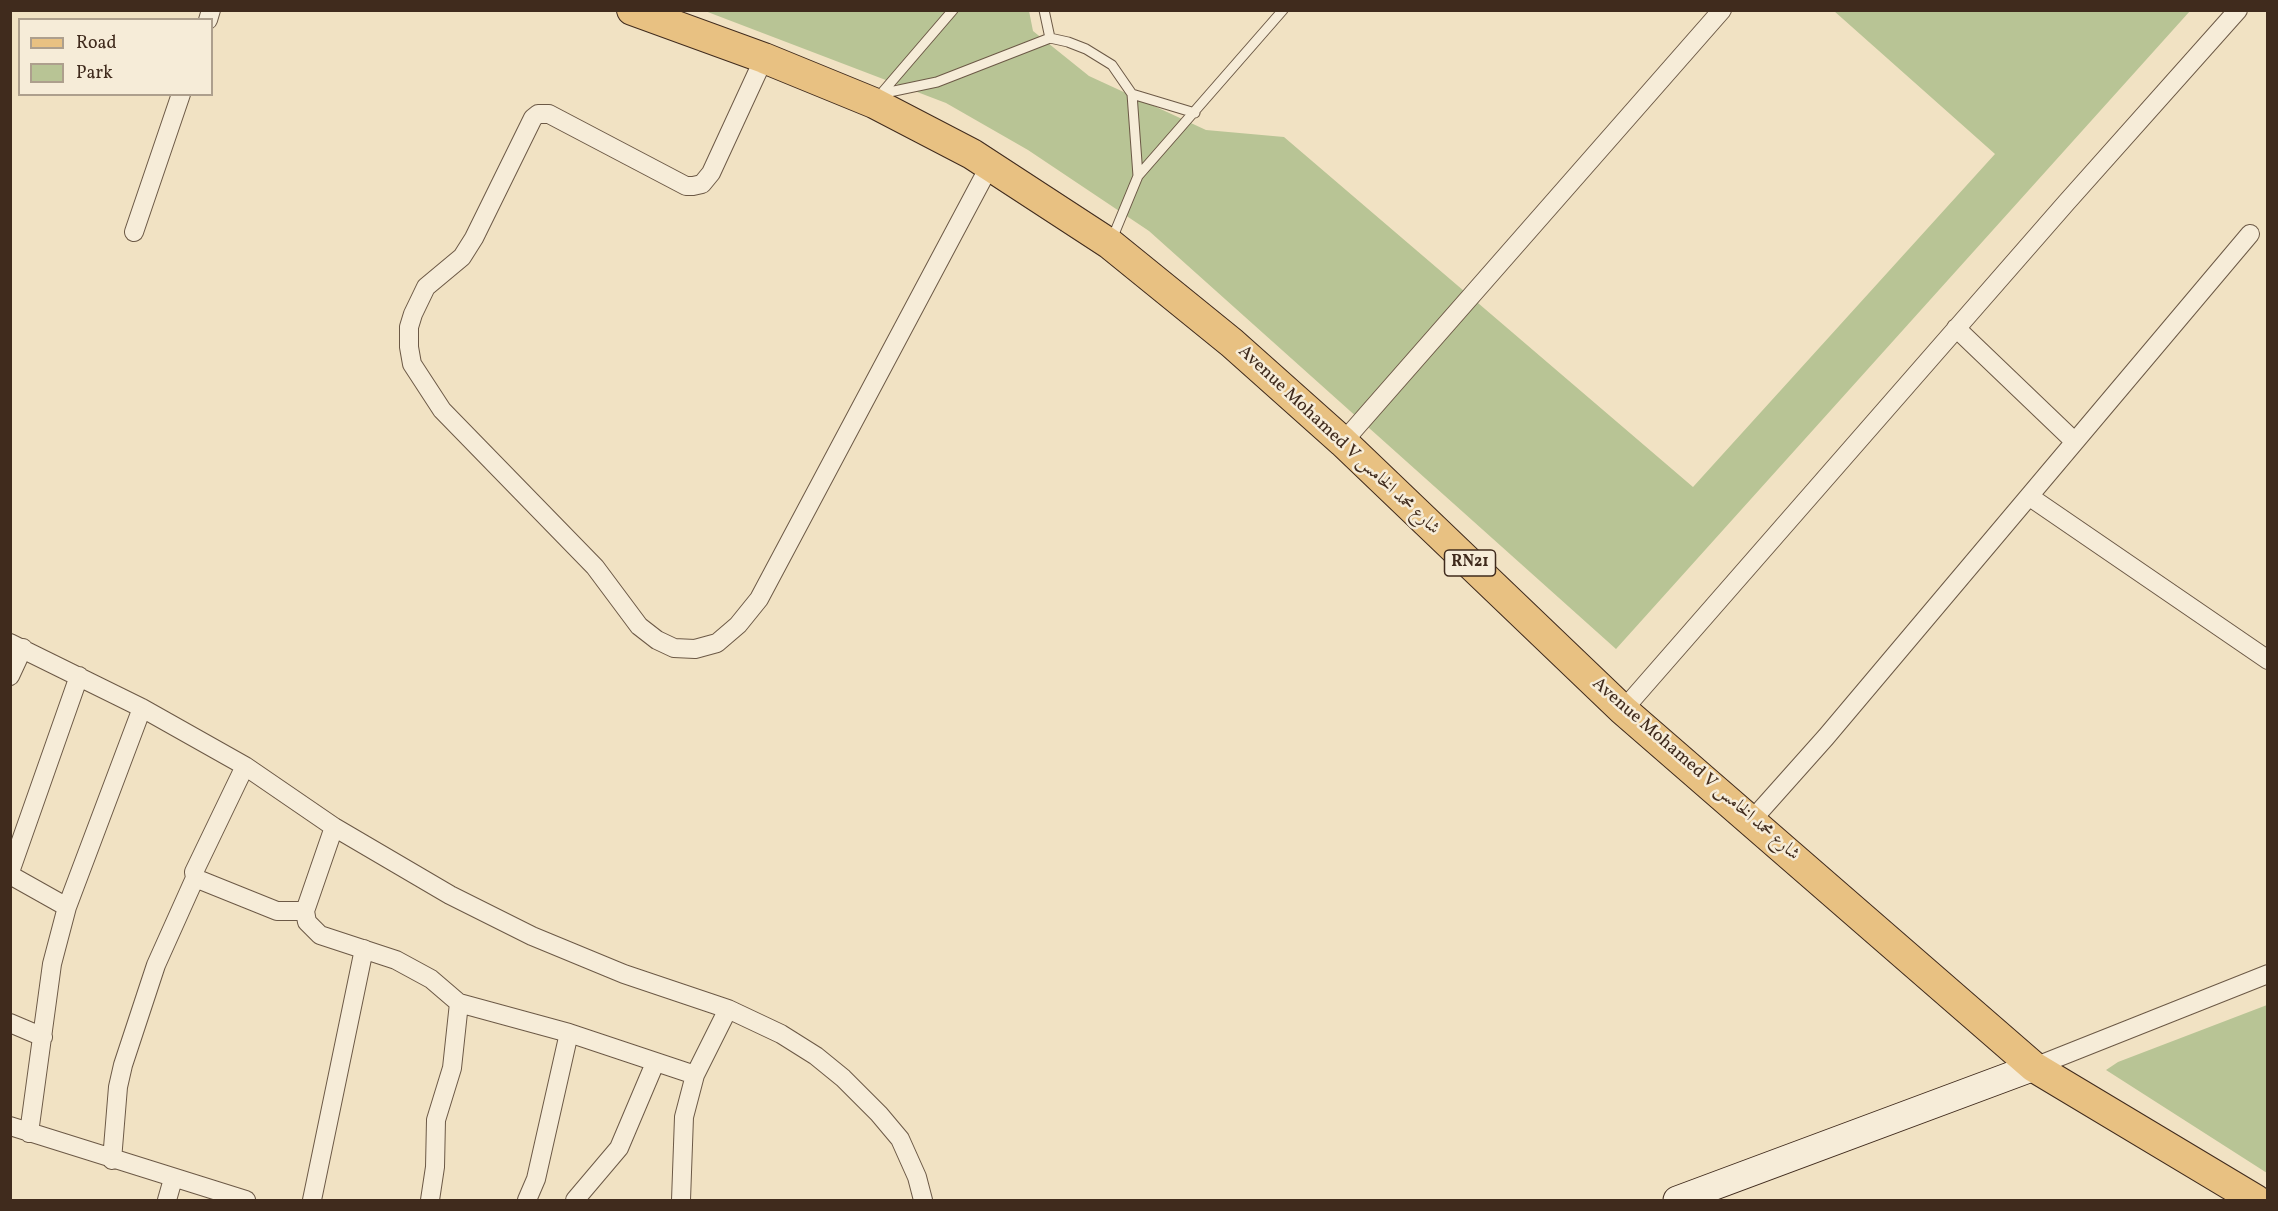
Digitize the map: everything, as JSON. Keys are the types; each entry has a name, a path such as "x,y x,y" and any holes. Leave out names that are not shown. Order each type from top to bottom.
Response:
{"main road":[{"name":"Avenue Mohamed V شارع محمد الخامس","path":"632,10 877,98 990,165 1110,244 1232,343 1343,442 1623,710 2034,1067 2256,1200"},
{"path":"1677,1200 2034,1067"}],"street":[{"path":"1343,442 1722,10"},
{"path":"1623,710 1956,328 2238,10"},
{"path":"764,58 711,173 702,184 686,186 549,114 543,112 538,114 533,118 474,238 462,257 426,287 412,314 409,327 412,364 442,410 595,567 639,626 657,640 674,648 695,649 717,643 738,625 759,599 990,165"},
{"path":"134,232 181,96"},
{"path":"1752,820 1827,737 2250,234"},
{"path":"1956,328 2074,441"},
{"path":"2030,497 2268,660"},
{"path":"10,676 17,645 142,708 245,766 334,827 450,895 532,936 624,974 728,1010 781,1034 816,1056 843,1078 879,1114 900,1139 917,1177 923,1200"},
{"path":"66,907 10,874 79,676"},
{"path":"29,1132 52,964 66,907 142,708"},
{"path":"112,1160 118,1087 156,965 195,878 194,872 245,766"},
{"path":"334,827 305,911 307,922 320,934 396,960 431,979 459,1003 569,1033 695,1075"},
{"path":"195,878 277,911 305,911"},
{"path":"312,1200 363,949"},
{"path":"2034,1067 2268,974"},
{"path":"430,1200 435,1167 436,1120 452,1068 459,1003"},
{"path":"681,1200 684,1117 695,1075 728,1010"},
{"path":"10,1023 43,1037"},
{"path":"527,1200 536,1179 569,1033"},
{"path":"575,1200 619,1148 655,1063"},
{"path":"10,1126 112,1160 246,1200"},
{"path":"167,1200 173,1179"}],"lane":[{"path":"877,98 953,10"},
{"path":"1044,10 1050,38"},
{"path":"1110,244 1138,176 1283,10"},
{"path":"877,98 937,82 1050,38 1068,42 1112,64 1132,94 1138,176"},
{"path":"1132,94 1195,113"}],"green space":[{"path":"705,11 1029,11 1033,31 1089,76 1206,130 1284,137 1693,487 1995,154 1834,11 2190,11 1616,649 1149,231 1028,150 946,103"},
{"path":"2267,1005 2267,1173 2106,1070 2118,1062"}]}
